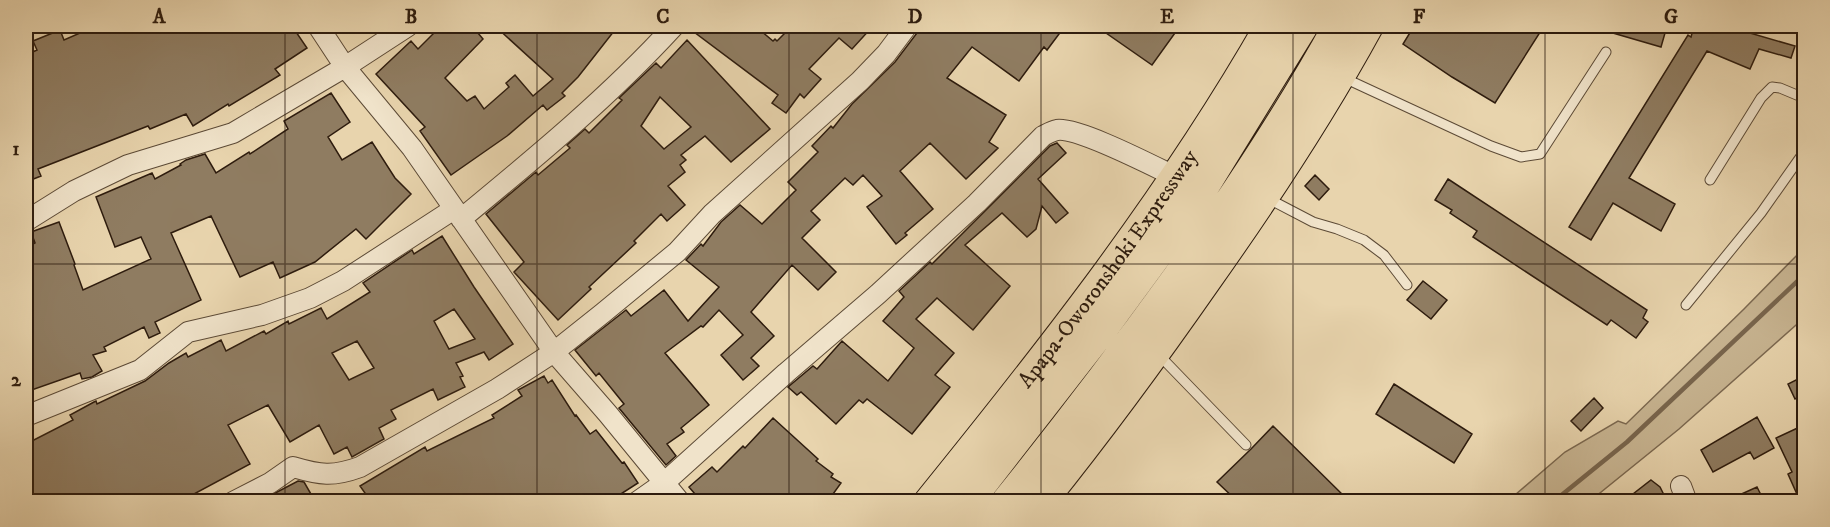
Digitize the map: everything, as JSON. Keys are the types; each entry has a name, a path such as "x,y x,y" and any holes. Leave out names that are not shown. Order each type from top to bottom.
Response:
{"highway":[{"name":"Apapa-Oworonshoki Expressway","path":"966,501 1099,331 1187,211 1301,26"},
{"path":"1008,501 1127,350 1213,230 1273,141 1340,26"}],"main road":[{"name":"Apapa-Oworonshoki Expressway","path":"929,501 1076,317 1176,177 1270,26"},
{"path":"1041,501 1156,352 1265,197 1340,76 1368,26"}],"street":[{"path":"318,26 345,67 412,148 554,352 680,501"},
{"path":"26,220 74,191 128,165 233,133 345,67 408,26"},
{"path":"26,416 140,370 188,332 262,315 310,298 458,214 568,130 675,26"},
{"path":"233,501 270,483 293,467 317,474 342,474 360,467 497,389 554,352 676,252 712,214 860,81 886,54 907,26"},
{"path":"637,501 664,483 878,294 977,203 1043,136 1057,130 1072,132 1119,150 1176,177"}],"lane":[{"path":"1340,76 1491,147 1521,157 1540,154 1606,52"},
{"path":"1710,180 1761,98 1772,87 1804,98"},
{"path":"1686,306 1761,213 1804,152"},
{"path":"1265,197 1313,222 1364,240 1384,255 1407,285"},
{"path":"1156,352 1246,445"}],"shaded area":[{"path":"1804,248 1804,318 1679,429 1590,501 1508,501 1565,452 1618,421 1626,424"}],"building":[{"path":"96,26 292,26 307,48 275,69 280,75 193,126 186,114 150,129 148,126 38,169 41,176 26,182 26,55 37,50 33,41 60,30 64,40"},
{"path":"441,26 472,26 483,39 445,78 467,101 475,96 484,109 509,87 506,83 515,75 533,96 553,79 495,26 618,26 578,77 562,93 565,96 547,110 543,105 507,136 451,175 420,131 425,127 376,74 411,41 418,49"},
{"path":"686,26 755,26 773,41 775,39 777,41 792,26 873,26 852,49 839,38 809,69 821,79 804,98 800,94 786,113 772,103 778,95"},
{"path":"919,26 1065,26 1047,50 1044,47 1019,81 972,47 947,78 1006,115 989,142 998,148 966,179 930,143 900,171 933,209 905,233 907,235 896,244 867,207 882,196 863,175 853,185 845,178 811,211 820,220 802,238 836,272 818,290 792,265 751,312 774,336 751,358 759,366 743,380 721,355 743,335 719,310 703,327 701,326 665,353 709,405 681,428 684,432 667,444 676,456 666,465 619,408 624,404 599,373 596,376 575,350 626,310 631,316 664,290 688,321 719,287 686,260 701,244 703,246 721,222 740,205 762,224 796,190 788,182 818,152 812,146 831,126 833,128 852,104 895,62 917,33"},
{"path":"1096,26 1180,26 1152,65"},
{"path":"1414,26 1544,26 1495,103 1403,44"},
{"path":"1600,26 1667,26 1661,47 1599,29"},
{"path":"1694,26 1736,26 1744,28 1743,31 1795,46 1791,58 1759,49 1750,69 1707,51 1629,178 1675,204 1661,231 1613,203 1591,240 1569,227 1688,35 1691,37"},
{"path":"687,40 770,129 731,162 705,136 681,155 686,160 680,165 685,172 668,186 685,205 667,221 661,214 634,241 636,243 558,320 514,272 524,262 486,214 536,172 538,175 570,148 567,145 585,129 589,133 622,100 619,98 656,63 661,68","holes":["660,97 691,127 664,149 641,126"]},
{"path":"331,93 350,122 328,137 342,160 372,142 395,178 411,194 366,239 356,229 315,262 280,278 273,262 240,277 211,216 171,233 201,300 155,322 160,333 149,338 144,327 104,347 106,351 93,355 102,371 92,377 82,379 80,373 26,392 26,248 35,243 31,232 59,222 83,290 151,259 141,237 115,247 96,197 152,173 155,179 186,160 205,154 216,173 288,129 284,121"},
{"path":"1057,143 1066,153 1038,179 1068,213 1056,223 1042,206 1036,229 1027,237 1002,213 965,245 1010,286 973,330 937,298 916,319 954,353 935,375 950,387 912,434 867,399 863,403 859,400 836,424 801,392 797,395 788,387 813,366 817,369 842,341 888,381 914,348 883,321 904,297 899,291 930,262 932,264 1050,146"},
{"path":"1315,175 1329,189 1319,200 1305,186"},
{"path":"1448,179 1647,310 1643,318 1648,322 1636,338 1611,320 1607,325 1473,237 1477,231 1450,213 1452,210 1435,200"},
{"path":"442,236 513,344 489,360 484,352 456,363 463,376 460,377 465,387 438,400 433,389 391,410 396,419 379,428 384,439 352,457 347,447 334,454 319,425 290,442 268,405 228,425 250,464 181,501 29,501 26,495 26,444 73,420 70,415 96,401 97,404 145,381 186,353 188,357 221,340 226,351 264,331 266,334 288,321 289,324 321,308 327,319 370,292 363,283 412,250 414,254","holes":["454,309 475,339 449,349 434,321","357,341 374,368 349,380 332,353"]},
{"path":"1423,281 1447,300 1431,319 1407,300"},
{"path":"544,376 548,383 552,380 575,416 590,434 596,430 622,463 624,462 638,483 610,501 351,501 365,493 360,486 425,447 427,451 494,418 492,415 522,396 518,390"},
{"path":"1804,376 1804,394 1795,399 1788,384"},
{"path":"1394,384 1472,434 1454,463 1376,414"},
{"path":"1594,398 1603,408 1581,431 1571,421"},
{"path":"1757,417 1774,448 1754,459 1750,452 1713,472 1701,450"},
{"path":"773,418 818,459 816,461 833,474 831,477 841,483 828,501 701,501 689,487 712,467 717,472 743,446 745,448"},
{"path":"1804,425 1804,501 1800,501 1788,474 1792,472 1776,438"},
{"path":"1273,426 1349,501 1237,501 1217,482"},
{"path":"1651,480 1660,487 1667,501 1624,501"},
{"path":"298,481 304,482 315,501 260,501"},
{"path":"1757,487 1764,501 1726,501"}],"waterway":[{"path":"1553,502 1627,442 1804,275"}]}
